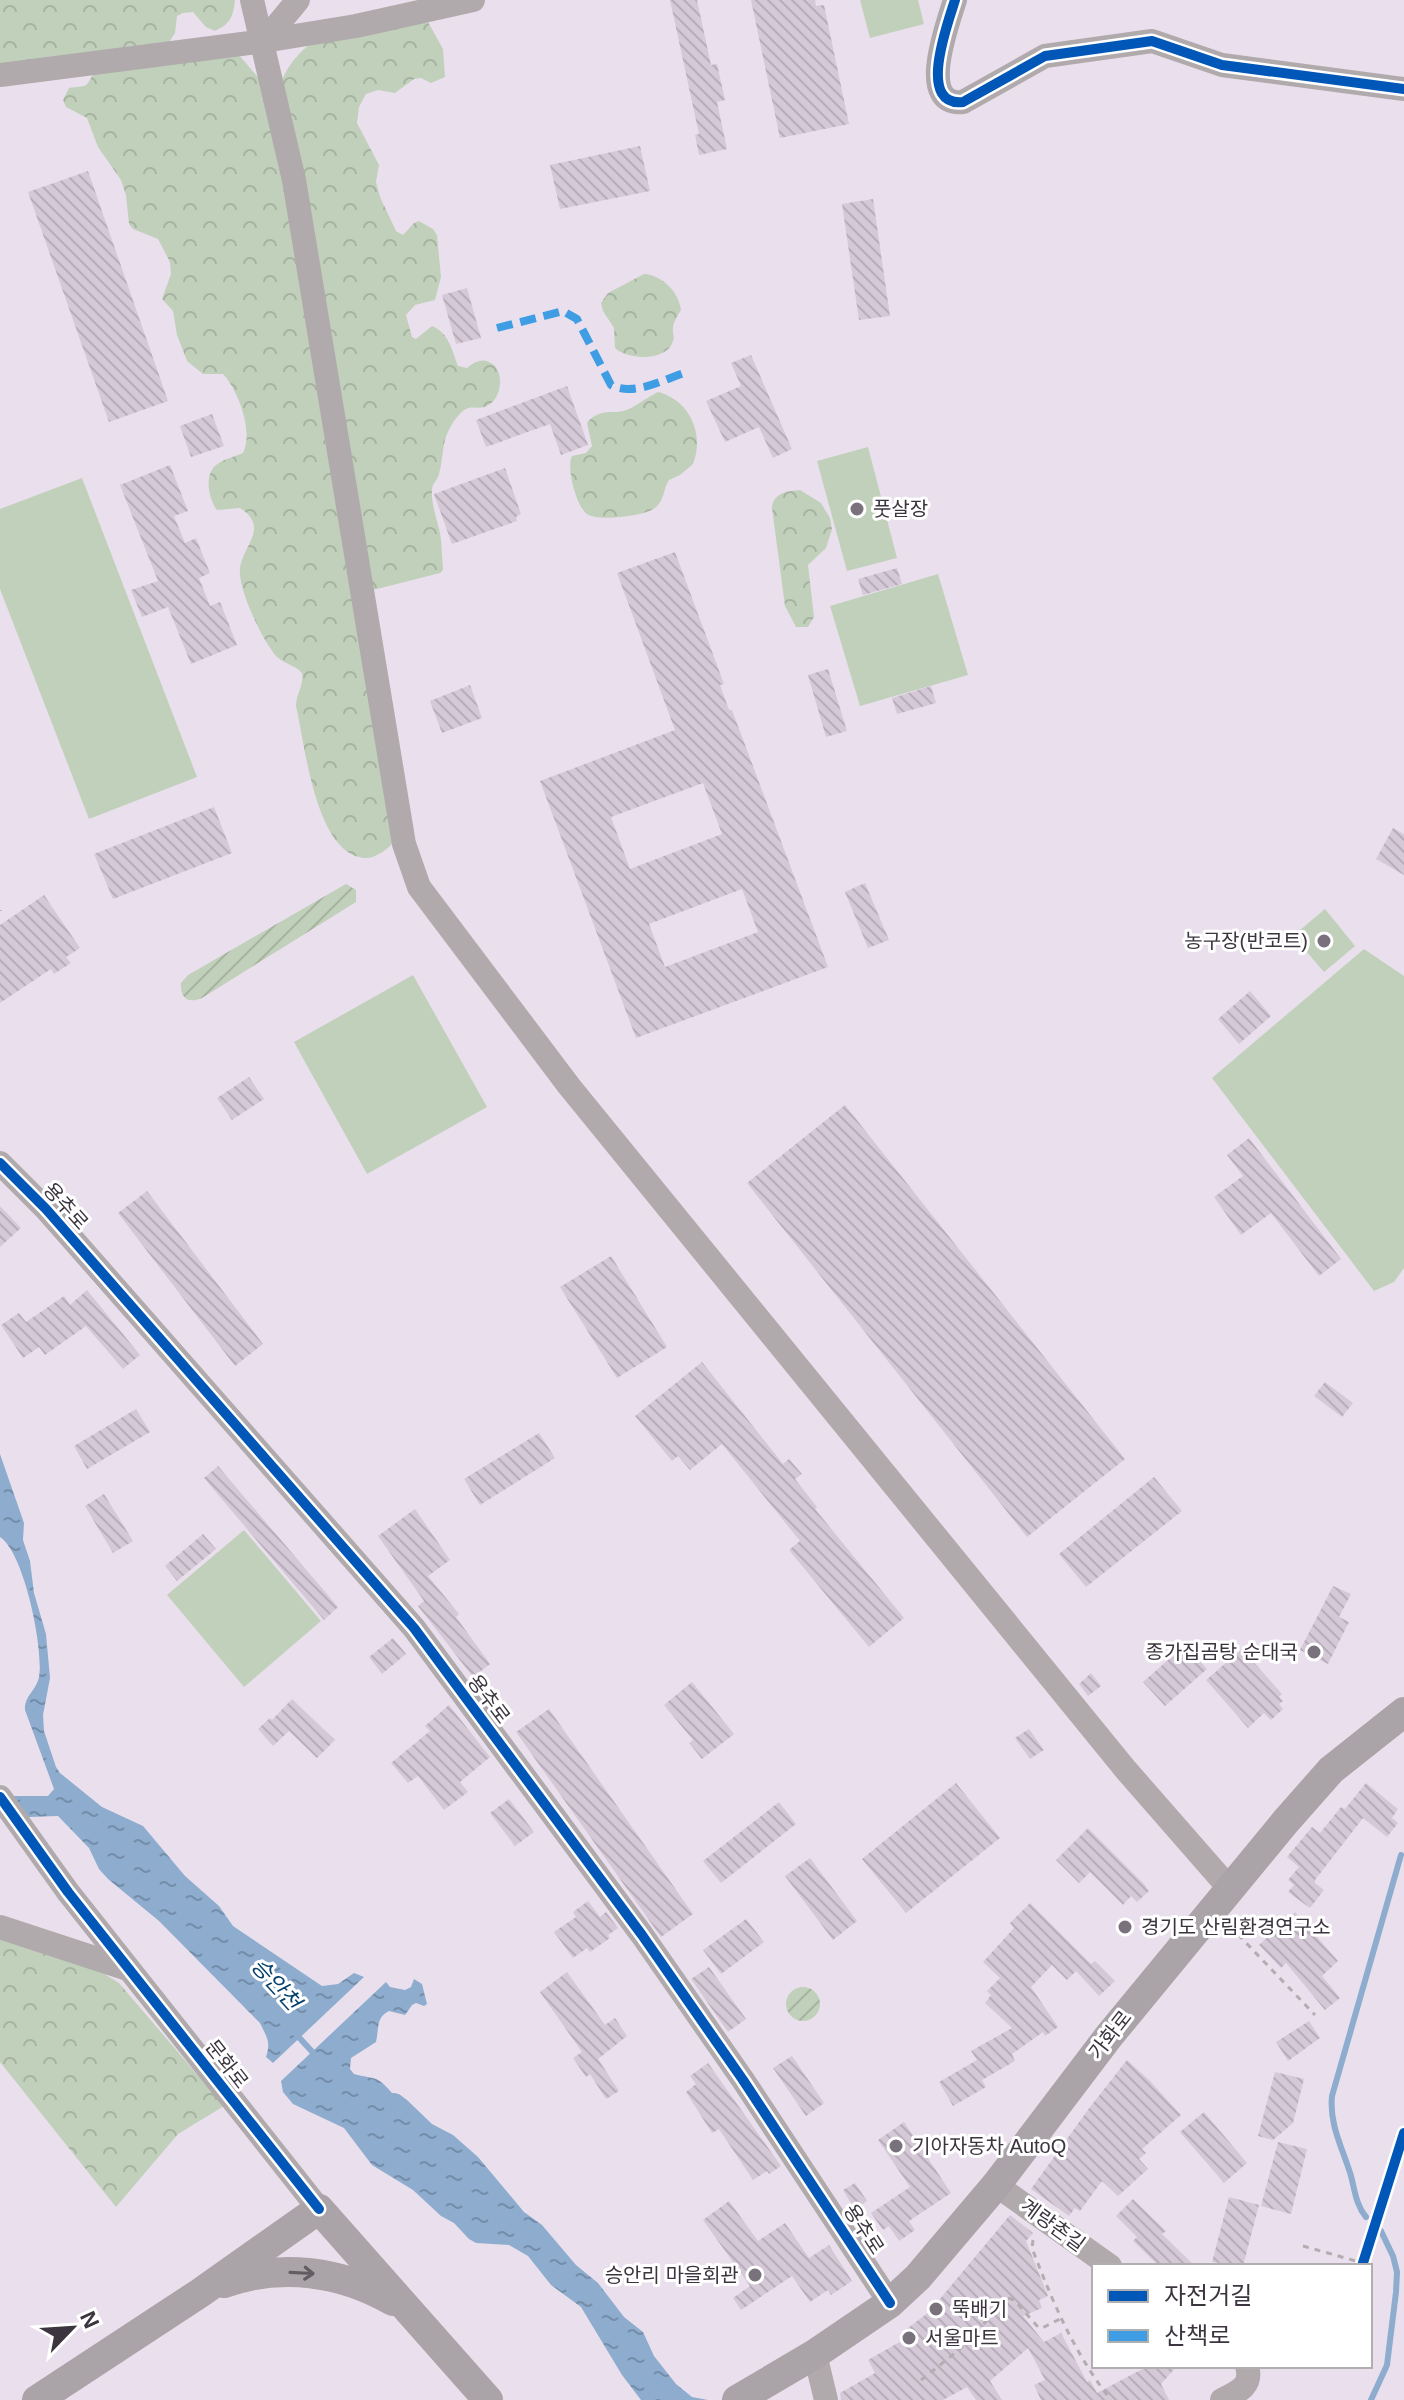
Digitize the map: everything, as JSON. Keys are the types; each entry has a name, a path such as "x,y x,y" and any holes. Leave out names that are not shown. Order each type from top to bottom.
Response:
{"main road":[{"name":"가화로","path":"737,2400 815,2354 890,2303 933,2262 1109,2036 1331,1770 1403,1712"},
{"path":"37,2400 200,2293 319,2209"},
{"name":"문화로","path":"319,2209 488,2400"},
{"path":"200,2293 227,2281 254,2275 292,2272 322,2274 348,2279 370,2288 415,2318"}],"street":[{"path":"252,0 294,180 404,844 419,887 569,1086 1126,1770 1221,1899"},
{"path":"264,41 298,0"},
{"path":"0,75 264,41 356,26 473,0"},
{"path":"955,0 937,71 938,86 944,97 954,103 963,102 1045,56 1152,41 1222,65 1404,89"},
{"name":"용추로","path":"0,1163 46,1209 414,1628 642,1935 751,2092 890,2303"},
{"name":"문화로","path":"0,1797 106,1941 319,2209"},
{"path":"0,1927 128,1969"},
{"name":"계량촌길","path":"996,2185 1107,2264"},
{"path":"815,2354 826,2400"},
{"path":"1222,2400 1241,2391 1249,2377 1247,2368"}],"path":[{"path":"1221,1899 1272,1967 1315,2015"},
{"path":"1045,2219 1036,2231 1032,2248 1060,2319 1092,2376 1111,2400"},
{"path":"1303,2246 1362,2264 1367,2249"},
{"path":"921,2380 960,2349 1008,2298 1014,2300 1038,2327 1060,2319"}],"green space":[{"path":"0,0 235,0 230,19 215,31 206,27 193,12 183,13 177,16 175,33 168,44 0,66"},
{"path":"860,0 918,0 924,24 870,38"},
{"path":"428,22 443,49 445,77 431,83 421,78 414,79 395,93 378,90 366,94 359,107 357,123 379,165 376,182 396,231 403,235 419,221 437,235 441,277 435,300 415,305 406,315 412,337 416,339 432,326 438,329 452,348 458,366 467,368 480,361 489,362 498,370 500,383 494,400 485,407 463,411 446,438 439,474 432,490 443,570 373,590 280,87 291,64 309,45"},
{"path":"239,55 268,89 395,840 381,853 368,858 347,852 323,818 296,706 302,673 276,656 244,595 240,566 254,532 254,524 240,508 217,510 211,499 209,479 214,467 243,453 246,444 247,434 239,400 223,374 203,374 187,361 177,335 173,311 162,299 171,274 170,262 158,239 133,229 129,224 121,180 98,147 87,118 66,107 63,100 69,88 85,86 94,72"},
{"path":"644,274 668,286 677,297 681,310 674,323 674,339 669,348 655,356 637,357 615,348 614,328 601,303 608,293"},
{"path":"658,392 678,402 692,419 697,441 693,464 669,480 661,502 649,511 611,518 587,514 576,495 570,461 572,456 586,453 592,446 587,423 602,413 629,409"},
{"name":"풋살장","path":"868,447 897,558 847,571 817,461"},
{"path":"82,478 197,777 89,819 0,589 0,509"},
{"path":"800,490 821,503 830,518 832,529 826,548 808,565 814,617 808,627 796,627 785,606 772,508 778,496"},
{"path":"938,574 968,675 860,706 830,606"},
{"path":"346,884 356,890 356,902 202,998 189,1000 184,996 181,983 188,975"},
{"name":"농구장(반코트)","path":"1325,909 1355,946 1324,972 1293,936"},
{"path":"1364,949 1404,976 1404,1268 1394,1282 1374,1291 1212,1078"},
{"path":"413,975 487,1107 367,1174 294,1042"},
{"path":"244,1530 321,1621 244,1687 167,1595"},
{"path":"0,1935 77,1957 119,1983 224,2106 178,2134 116,2207 0,2062"},
{"path":"803,1987 815,1992 820,2004 815,2016 803,2021 791,2016 786,2004 791,1992"}],"water":[{"path":"0,1454 24,1523 23,1540 46,1634 50,1678 43,1715 44,1731 60,1773 102,1807 143,1826 185,1876 219,1906 233,1926 322,1986 338,1984 354,1973 364,1977 273,2063 266,2057 268,2043 260,2023 159,1921 108,1879 99,1869 89,1848 58,1816 0,1818 0,1796 48,1796 54,1789 25,1710 26,1701 39,1677 40,1664 35,1624 24,1581 9,1546 0,1537"},
{"path":"414,1979 422,1984 427,2004 412,2005 405,2015 389,2011 385,2014 379,2024 376,2042 351,2058 350,2069 354,2074 378,2080 392,2093 399,2094 432,2124 453,2135 478,2157 524,2212 542,2225 576,2265 598,2283 624,2317 643,2332 654,2356 676,2384 692,2397 708,2400 641,2400 622,2375 581,2307 551,2285 528,2256 509,2245 476,2243 469,2239 413,2190 372,2165 344,2128 293,2104 283,2092 281,2081 386,1982 390,1987 405,1990 411,1987"}],"building":[{"path":"670,0 697,0 711,65 717,64 725,100 717,102 727,149 699,155 695,135 699,134"},
{"path":"751,0 815,0 816,6 824,5 849,124 780,138"},
{"path":"640,146 650,191 560,209 550,165"},
{"path":"88,171 168,401 109,422 28,192"},
{"path":"873,199 890,316 859,320 842,204"},
{"path":"467,288 481,338 456,344 442,295"},
{"path":"751,355 792,449 773,458 759,427 725,442 706,401 741,386 731,363"},
{"path":"567,386 588,445 561,455 550,424 486,447 476,420"},
{"path":"212,414 224,446 191,457 180,426"},
{"path":"170,465 188,511 174,516 185,543 196,538 210,573 199,578 210,606 220,602 237,645 191,664 168,607 142,617 131,590 158,581 120,485"},
{"path":"505,468 521,514 516,517 517,521 452,544 434,494"},
{"path":"675,552 724,684 720,685 729,710 732,710 828,967 636,1038 540,781 675,730 617,573","holes":["703,783 722,834 630,869 611,817","742,889 758,932 665,967 649,924"]},
{"path":"897,568 902,584 863,595 858,579"},
{"path":"828,669 847,731 826,737 808,675"},
{"path":"470,685 482,718 442,733 430,701"},
{"path":"931,686 936,703 897,714 892,698"},
{"path":"214,807 232,853 113,899 94,854"},
{"path":"1393,828 1404,834 1404,875 1376,859"},
{"path":"865,883 889,940 868,948 845,892"},
{"path":"44,895 80,948 66,957 71,963 54,974 51,969 0,1003 0,925"},
{"path":"1250,991 1271,1016 1239,1044 1218,1019"},
{"path":"249,1077 264,1099 232,1120 217,1098"},
{"path":"845,1105 1125,1459 1027,1537 747,1183"},
{"path":"1249,1138 1341,1259 1319,1276 1271,1213 1241,1235 1214,1197 1243,1176 1227,1155"},
{"path":"147,1191 263,1344 235,1366 118,1213"},
{"path":"0,1206 21,1228 0,1247"},
{"path":"611,1256 667,1347 617,1378 560,1287"},
{"path":"87,1290 140,1355 123,1369 86,1326 45,1355 39,1347 23,1358 1,1325 19,1313 26,1322 64,1296 70,1305"},
{"path":"702,1362 783,1464 789,1459 802,1474 795,1479 817,1507 815,1509 904,1618 869,1647 789,1550 800,1541 722,1444 690,1470 678,1456 672,1461 635,1416"},
{"path":"1325,1382 1353,1403 1342,1417 1314,1396"},
{"path":"136,1409 150,1432 87,1469 74,1446"},
{"path":"539,1433 555,1458 480,1505 464,1479"},
{"path":"218,1466 338,1607 324,1620 204,1478"},
{"path":"1154,1477 1182,1511 1086,1587 1059,1554"},
{"path":"104,1494 133,1541 113,1553 85,1506"},
{"path":"415,1509 450,1560 428,1576 459,1614 456,1617 490,1664 473,1677 418,1606 424,1601 378,1536"},
{"path":"203,1534 216,1549 177,1581 165,1566"},
{"path":"1333,1586 1351,1594 1339,1617 1349,1622 1328,1664 1300,1650"},
{"path":"393,1638 406,1654 382,1674 369,1657"},
{"path":"1185,1645 1207,1669 1165,1706 1143,1682"},
{"path":"1242,1649 1282,1694 1279,1697 1283,1701 1279,1704 1283,1709 1271,1720 1264,1713 1248,1728 1206,1680"},
{"path":"1091,1673 1101,1686 1088,1696 1079,1684"},
{"path":"692,1682 734,1734 702,1759 689,1743 693,1740 664,1705"},
{"path":"292,1699 335,1740 317,1758 289,1731 273,1746 258,1729 270,1718 272,1720"},
{"path":"449,1705 490,1757 460,1782 468,1792 444,1810 418,1776 408,1783 391,1763 430,1731 425,1726"},
{"path":"549,1709 693,1914 661,1937 516,1732"},
{"path":"1029,1729 1044,1750 1030,1759 1015,1738"},
{"path":"956,1783 1000,1838 906,1913 862,1859"},
{"path":"1366,1783 1398,1809 1392,1818 1398,1823 1387,1837 1363,1818 1315,1880 1324,1890 1310,1908 1288,1892 1294,1885 1288,1880 1299,1867 1287,1857 1312,1827 1320,1833"},
{"path":"509,1799 534,1832 515,1846 490,1813"},
{"path":"779,1802 796,1824 721,1883 703,1861"},
{"path":"1088,1828 1149,1891 1137,1902 1131,1896 1123,1905 1090,1872 1079,1883 1056,1860"},
{"path":"810,1858 857,1921 833,1940 785,1876"},
{"path":"588,1901 600,1917 606,1912 618,1928 590,1952 587,1948 573,1958 554,1932 576,1917 573,1912"},
{"path":"1030,1903 1091,1964 1095,1961 1115,1981 1099,1996 1076,1971 1067,1980 1052,1965 1031,1987 1058,2027 1045,2036 1043,2032 1012,2054 1015,2061 982,2080 986,2087 953,2106 939,2082 977,2060 971,2051 1012,2028 985,2003 991,1995 987,1991 1000,1978 983,1962 1014,1928 1010,1923"},
{"path":"1295,1912 1338,1961 1322,1976 1340,1998 1325,2010 1286,1963 1281,1968 1259,1945"},
{"path":"746,1919 764,1942 721,1974 703,1950"},
{"path":"709,1967 746,2019 728,2032 691,1979"},
{"path":"567,1972 605,2025 615,2018 627,2036 598,2059 619,2091 606,2099 590,2074 586,2077 573,2058 582,2052 540,1992"},
{"path":"1309,2021 1320,2038 1288,2061 1276,2042"},
{"path":"792,2056 824,2103 806,2116 773,2068"},
{"path":"1127,2060 1181,2115 1142,2149 1146,2153 1139,2159 1148,2169 1118,2196 1102,2181 1080,2211 1075,2208 1069,2216 1031,2189"},
{"path":"708,2063 781,2166 769,2174 767,2171 753,2180 719,2129 712,2133 686,2092 696,2084 690,2076"},
{"path":"1275,2072 1304,2079 1293,2123 1273,2140 1258,2136"},
{"path":"1204,2112 1247,2163 1224,2183 1180,2132"},
{"path":"904,2122 951,2193 909,2221 915,2230 899,2241 889,2226 883,2230 871,2213 910,2187 878,2140"},
{"path":"1278,2142 1307,2149 1291,2214 1261,2206"},
{"path":"855,2183 867,2201 855,2210 843,2190"},
{"path":"1229,2197 1259,2205 1244,2264 1212,2262"},
{"path":"1133,2199 1166,2231 1162,2234 1193,2264 1157,2264 1133,2241 1137,2237 1116,2216"},
{"path":"729,2201 758,2241 785,2223 809,2258 829,2245 852,2281 831,2295 828,2290 810,2302 792,2276 741,2310 733,2298 750,2286 703,2220"},
{"path":"1010,2215 1033,2233 1026,2241 1048,2296 1039,2300 1042,2308 1023,2316 1044,2342 1061,2333 1087,2382 1090,2380 1097,2393 1144,2368 1175,2368 1161,2384 1169,2400 1041,2400 1034,2385 1045,2380 1028,2348 990,2381 1002,2400 976,2400 967,2387 943,2400 841,2400 840,2393 875,2373 868,2360 903,2340 900,2334 929,2312"}],"waterway":[{"path":"1366,2217 1358,2203 1335,2127 1332,2096 1401,1855"},
{"name":"승안천","path":"295,2033 317,2057"},
{"path":"1371,2400 1387,2365 1396,2292 1397,2272 1381,2231"}],"marked path":[{"path":"497,328 563,311 577,319 611,385 639,388 687,372"}],"cycle path":[{"path":"955,0 942,44 938,78 941,91 949,100 963,102 1045,56 1152,41 1222,65 1404,89"},
{"path":"0,1163 46,1209 414,1628 642,1935 743,2080 890,2303"},
{"path":"0,1797 68,1892 319,2209"},
{"path":"1363,2264 1404,2133"}],"place":[{"name":"풋살장","path":"857,509"},
{"name":"농구장(반코트)","path":"1324,941"},
{"name":"종가집곰탕 순대국","path":"1314,1652"},
{"name":"경기도 산림환경연구소","path":"1125,1927"},
{"name":"기아자동차 AutoQ","path":"896,2146"},
{"name":"승안리 마을회관","path":"755,2275"},
{"name":"뚝배기","path":"936,2309"},
{"name":"서울마트","path":"909,2338"}]}
